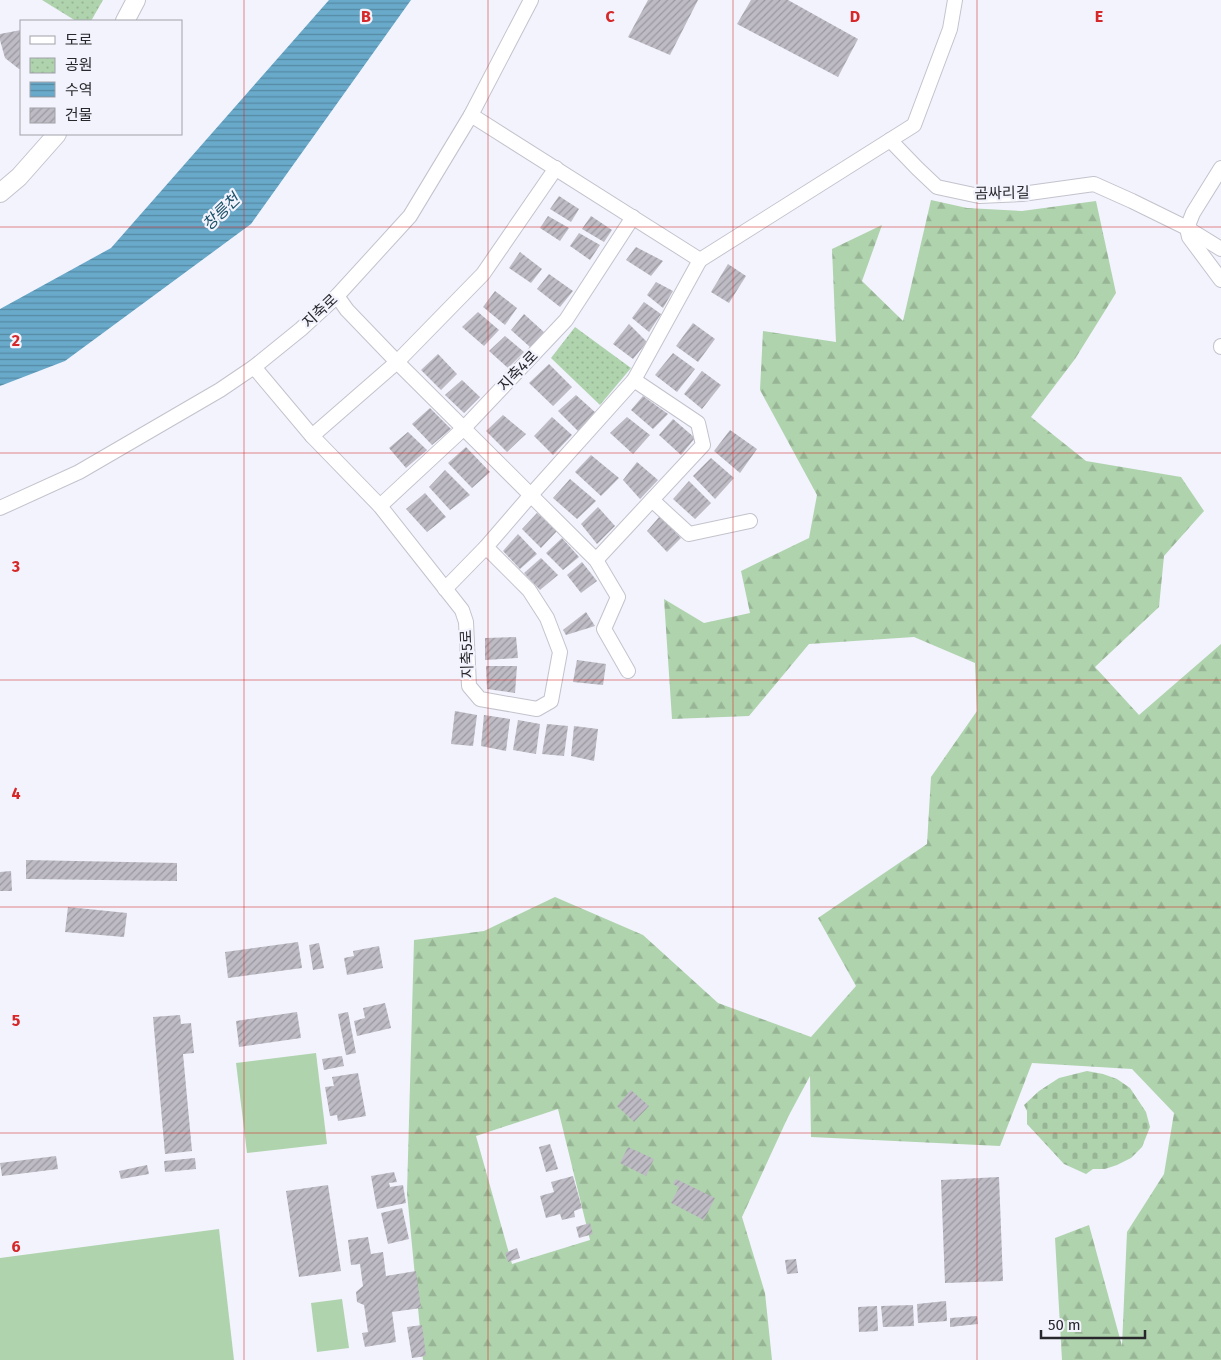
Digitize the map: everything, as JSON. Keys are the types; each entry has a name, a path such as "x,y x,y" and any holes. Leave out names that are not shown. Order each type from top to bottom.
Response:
{"main road":[{"path":"126,20 136,0"},
{"path":"0,193 19,177 56,135"}],"street":[{"name":"지축로","path":"0,508 79,472 220,390 254,367 301,329 336,296 410,216 471,115 530,0"},
{"path":"445,590 486,547 634,380 700,260 914,125 950,29 955,0"},
{"path":"471,115 700,260"},
{"name":"곰싸리길","path":"890,140 938,187 979,196 1022,194 1094,184 1187,228 1221,250"},
{"path":"312,436 397,362 483,274 556,168"},
{"path":"1219,170 1193,213 1187,228 1189,237 1221,280"},
{"name":"지축4로","path":"380,506 464,428 566,320 633,217"},
{"path":"336,296 397,362 596,560 618,597 604,629 628,671"},
{"name":"지축5로","path":"254,367 312,436 380,506 462,610 466,622 468,686 480,698 537,709 551,701 560,652 547,618 529,590 486,547"},
{"path":"596,560 703,445 698,424 634,380"},
{"path":"652,500 689,534 750,521"}],"green space":[{"path":"42,0 103,0 92,20 74,20"},
{"path":"931,200 967,208 1022,211 1096,201 1116,293 1075,359 1031,417 1086,461 1181,477 1204,511 1164,556 1159,607 1095,667 1139,715 1221,644 1221,1360 1062,1360 1055,1238 1089,1225 1122,1346 1127,1232 1164,1174 1174,1113 1132,1069 1032,1063 1000,1146 811,1137 810,1076 788,1117 742,1217 765,1293 772,1360 423,1360 407,1193 414,940 484,931 555,897 643,935 718,1003 811,1037 856,986 818,918 927,844 931,777 977,711 975,663 914,637 809,644 749,716 672,719 664,599 704,623 750,613 741,571 809,538 817,495 760,390 763,331 836,342 832,249 882,225 862,281 903,321","holes":["558,1109 590,1240 512,1264 476,1136"]},
{"path":"575,327 631,368 600,405 551,358"},
{"path":"316,1053 327,1144 247,1153 236,1063"},
{"path":"1087,1071 1117,1079 1130,1088 1146,1112 1150,1127 1142,1147 1131,1158 1105,1169 1093,1169 1086,1174 1064,1164 1027,1124 1027,1111 1024,1105 1039,1091 1059,1078"},
{"path":"219,1229 234,1360 0,1360 0,1258"},
{"path":"342,1299 349,1348 317,1352 311,1303"}],"water":[{"name":"창릉천","path":"329,0 411,0 251,224 65,361 0,386 0,309 111,248"}],"building":[{"path":"648,0 698,0 670,55 628,37"},
{"path":"751,0 788,0 858,39 838,77 737,24"},
{"path":"20,30 20,68 5,58 0,34"},
{"path":"559,196 579,209 571,222 550,209"},
{"path":"548,216 569,228 560,241 540,228"},
{"path":"591,216 612,230 604,242 582,229"},
{"path":"579,233 600,245 590,260 570,246"},
{"path":"636,247 663,261 651,276 626,260"},
{"path":"520,252 542,269 531,283 509,268"},
{"path":"728,264 746,276 729,303 711,292"},
{"path":"549,274 573,291 560,307 537,289"},
{"path":"656,282 673,291 663,308 647,295"},
{"path":"495,291 517,308 505,325 483,307"},
{"path":"644,302 661,314 649,332 632,318"},
{"path":"478,312 499,330 484,346 462,327"},
{"path":"524,314 545,333 530,347 511,330"},
{"path":"693,323 715,339 698,362 676,346"},
{"path":"629,324 647,342 633,359 613,344"},
{"path":"505,336 524,352 508,368 489,351"},
{"path":"673,353 695,369 677,392 655,375"},
{"path":"438,354 457,374 441,390 421,370"},
{"path":"549,364 572,387 553,406 529,383"},
{"path":"702,371 721,385 702,409 684,394"},
{"path":"462,380 480,397 464,413 445,395"},
{"path":"576,395 596,413 578,431 558,411"},
{"path":"643,396 668,414 653,429 631,410"},
{"path":"430,408 451,429 432,445 412,424"},
{"path":"503,415 526,434 507,452 486,431"},
{"path":"552,417 572,435 553,455 534,436"},
{"path":"627,417 650,435 633,454 610,433"},
{"path":"673,419 695,438 681,455 659,435"},
{"path":"730,430 757,449 740,473 714,451"},
{"path":"408,432 427,450 406,468 389,448"},
{"path":"466,447 490,472 472,488 448,463"},
{"path":"591,455 619,478 601,496 575,472"},
{"path":"711,458 734,478 715,499 693,476"},
{"path":"637,462 658,480 640,499 623,480"},
{"path":"445,470 470,495 450,510 429,487"},
{"path":"570,479 596,501 577,519 553,498"},
{"path":"689,481 711,503 695,519 673,499"},
{"path":"425,493 446,517 427,532 406,509"},
{"path":"598,507 615,526 597,544 581,524"},
{"path":"537,513 557,531 541,548 522,529"},
{"path":"660,516 681,538 667,552 647,531"},
{"path":"518,534 537,554 520,569 503,551"},
{"path":"562,538 579,557 563,570 546,553"},
{"path":"541,558 558,575 540,590 524,573"},
{"path":"582,562 597,581 581,593 567,575"},
{"path":"586,612 595,626 566,635 563,630"},
{"path":"516,637 518,658 485,660 485,638"},
{"path":"577,660 606,664 603,685 573,682"},
{"path":"486,666 517,666 515,693 487,689"},
{"path":"455,711 477,715 473,746 451,744"},
{"path":"484,715 510,719 506,751 481,746"},
{"path":"518,720 540,724 536,754 513,750"},
{"path":"547,724 568,726 564,756 542,754"},
{"path":"574,726 598,729 594,761 571,756"},
{"path":"26,860 177,863 177,881 26,879"},
{"path":"11,871 12,891 0,891 0,872"},
{"path":"68,907 127,913 124,937 65,932"},
{"path":"298,942 302,968 228,978 225,952"},
{"path":"319,943 324,968 313,970 309,945"},
{"path":"379,946 383,968 347,975 344,958 354,956 353,951"},
{"path":"385,1003 391,1028 357,1036 354,1021 365,1018 363,1008"},
{"path":"297,1012 301,1038 239,1047 236,1021"},
{"path":"348,1012 356,1053 346,1055 338,1014"},
{"path":"180,1015 181,1024 191,1023 194,1053 183,1054 192,1151 165,1154 153,1017"},
{"path":"342,1056 344,1066 324,1070 322,1059"},
{"path":"358,1073 366,1116 338,1121 337,1115 330,1116 325,1087 334,1086 332,1077"},
{"path":"631,1090 649,1106 634,1122 617,1106"},
{"path":"550,1144 558,1169 546,1172 539,1147"},
{"path":"628,1147 654,1159 646,1176 620,1163"},
{"path":"56,1156 58,1169 2,1176 0,1163"},
{"path":"195,1158 196,1169 165,1172 164,1161"},
{"path":"147,1165 149,1174 121,1179 119,1171"},
{"path":"394,1172 397,1182 389,1183 390,1187 403,1185 406,1203 377,1209 371,1176"},
{"path":"573,1176 582,1208 574,1211 575,1217 562,1220 560,1214 546,1218 540,1196 554,1192 551,1182"},
{"path":"999,1177 1003,1281 945,1283 941,1180"},
{"path":"676,1179 715,1198 704,1220 671,1203 679,1187 673,1184"},
{"path":"328,1185 341,1271 299,1277 286,1191"},
{"path":"402,1208 409,1239 388,1244 381,1213"},
{"path":"590,1223 593,1234 579,1238 576,1227"},
{"path":"368,1237 371,1254 383,1252 386,1276 416,1271 421,1308 392,1312 396,1342 365,1347 362,1333 368,1332 364,1305 357,1302 356,1292 363,1286 360,1264 351,1265 348,1240"},
{"path":"517,1248 520,1258 508,1262 505,1253"},
{"path":"796,1259 798,1273 787,1274 785,1260"},
{"path":"946,1301 947,1321 918,1323 917,1304"},
{"path":"913,1305 914,1326 883,1327 881,1306"},
{"path":"877,1306 878,1331 859,1332 858,1307"},
{"path":"977,1316 978,1324 950,1327 950,1318"},
{"path":"422,1325 426,1356 412,1358 407,1327"}]}
